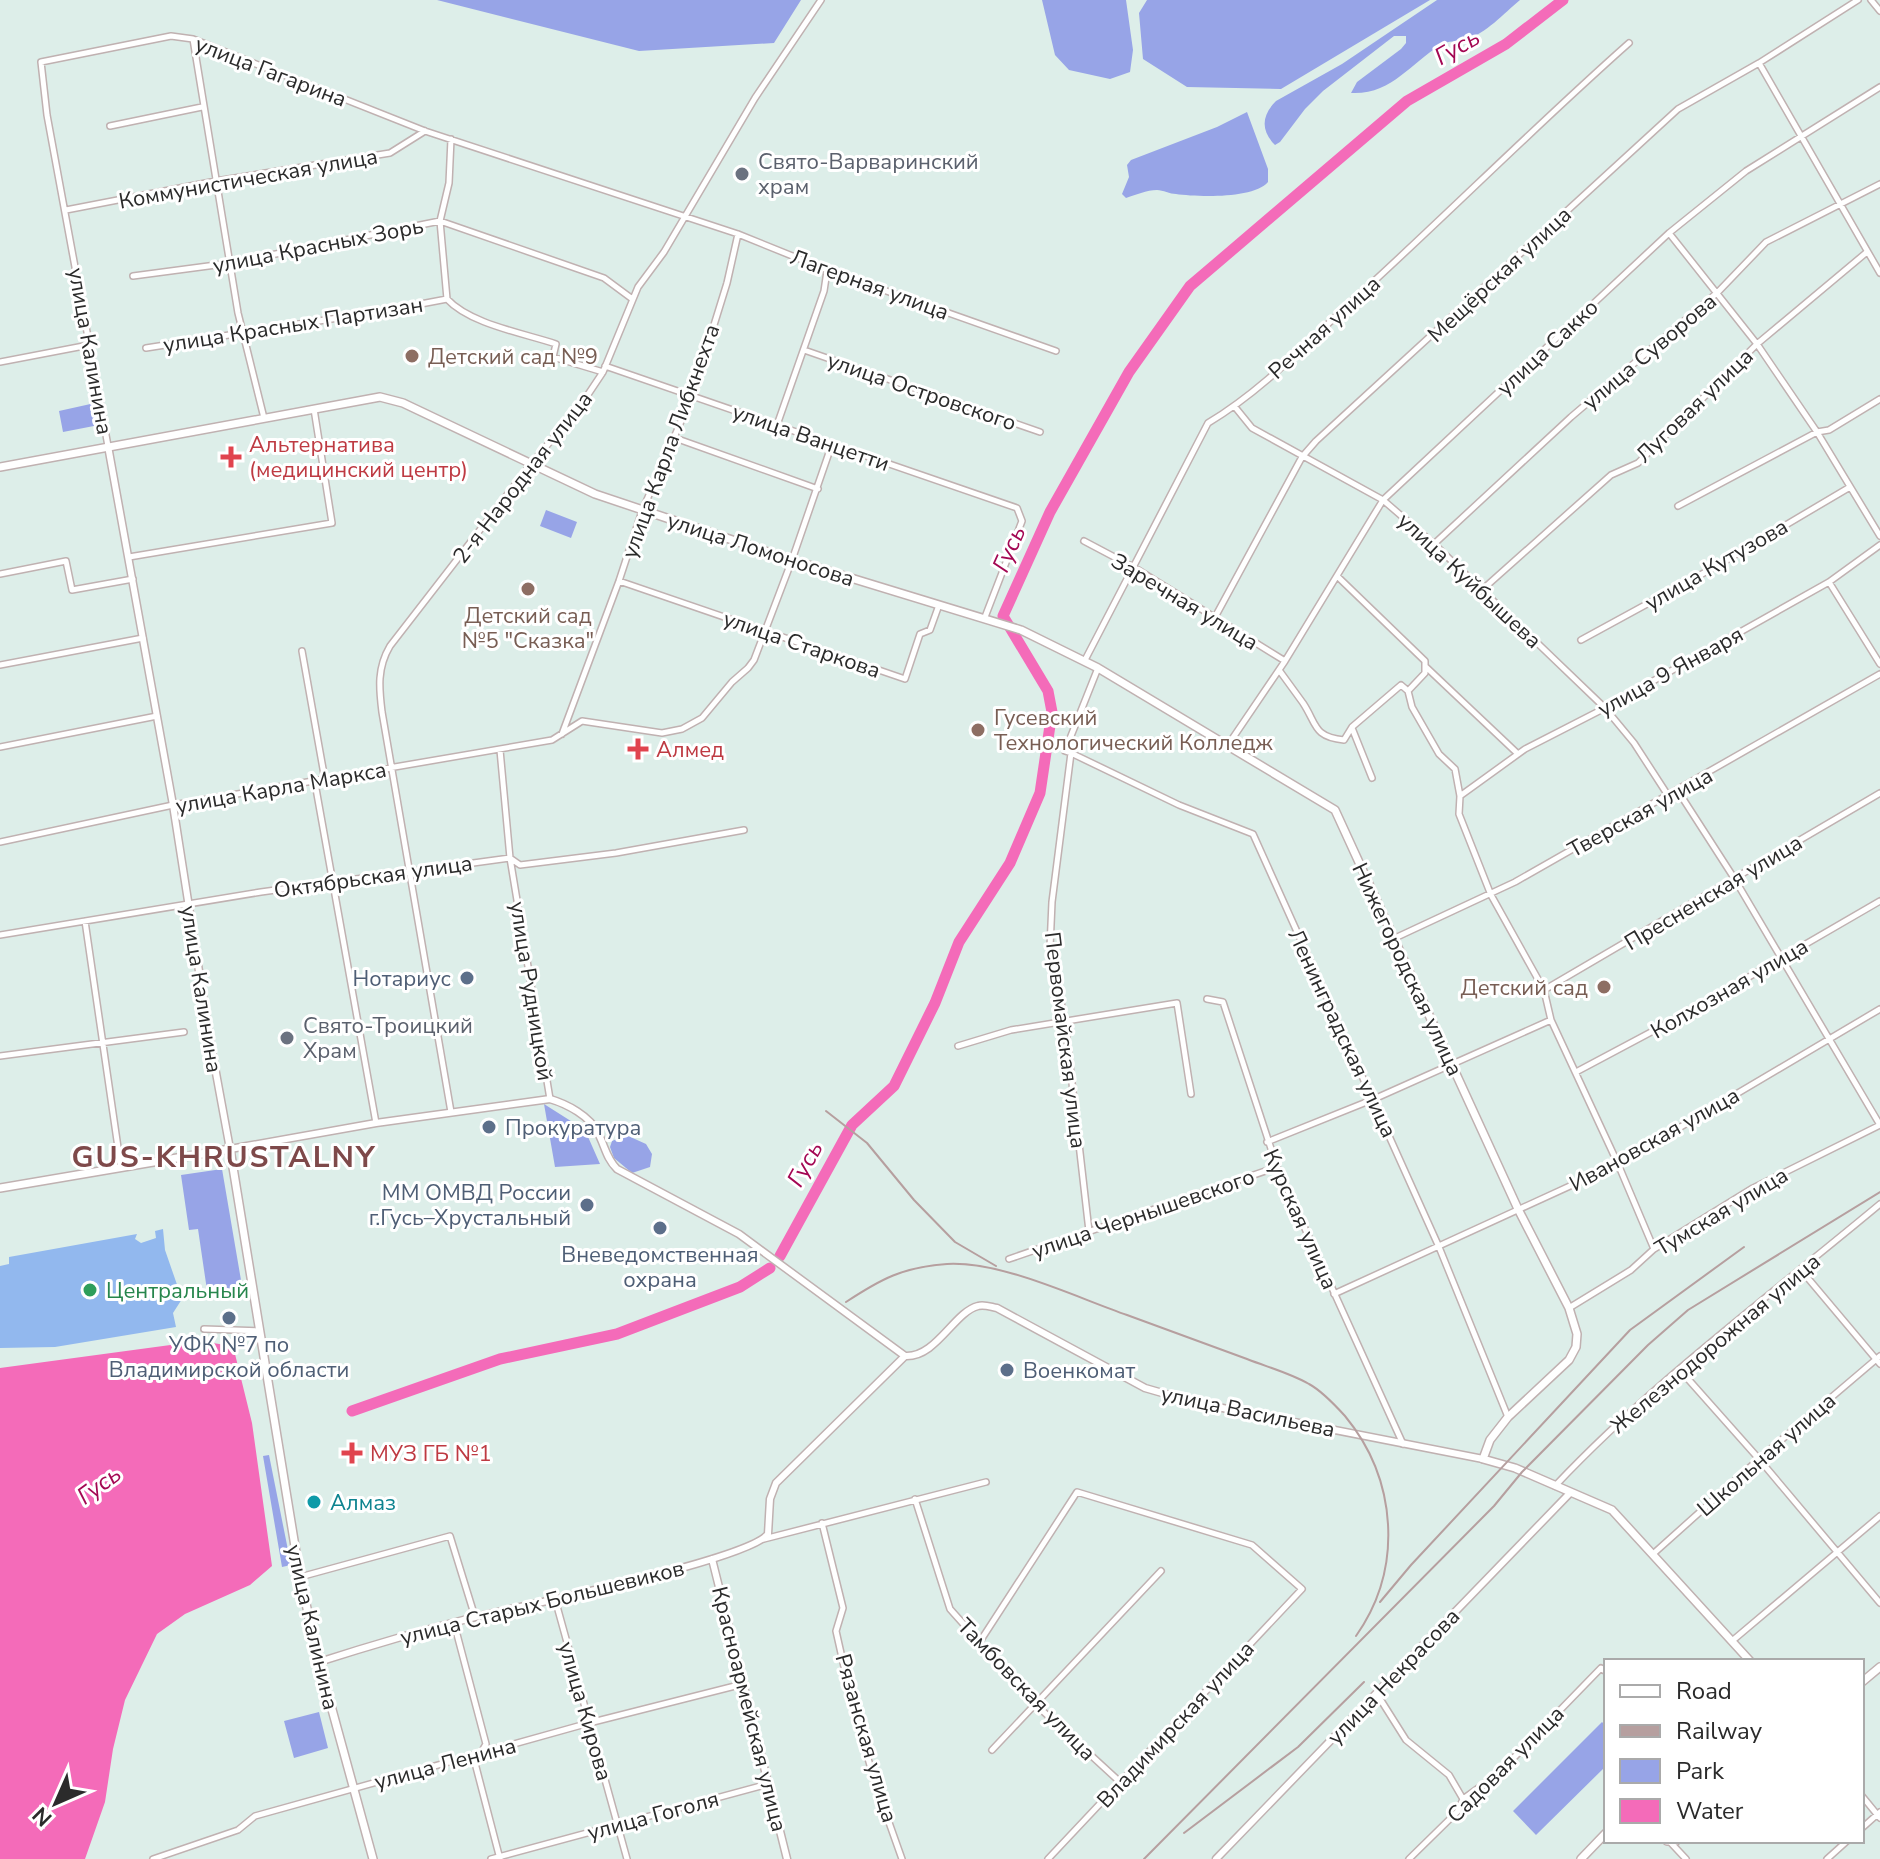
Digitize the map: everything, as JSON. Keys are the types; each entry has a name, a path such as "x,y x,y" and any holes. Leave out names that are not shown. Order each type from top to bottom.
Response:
{"main road":[{"name":"улица Ломоносова","path":"0,467 380,397 403,403 595,494 792,560 997,621"},
{"name":"Нижегородская улица","path":"997,621 1085,660 1335,810 1518,1209 1569,1308 1577,1334 1576,1347 1569,1360 1508,1417 1490,1440 1483,1459"},
{"path":"0,1188 230,1149"},
{"name":"улица Калинина","path":"230,1149 300,1577 319,1662 373,1859"},
{"path":"1483,1459 1515,1468 1612,1510 1748,1659"},
{"path":"1864,1680 1880,1667"},
{"path":"1581,1859 1604,1835"}],"street":[{"name":"2-я Народная улица","path":"392,768 379,689 381,662 390,646 531,464 579,408 604,369 631,298 664,252 755,98 821,0"},
{"name":"Мещёрская улица","path":"1214,619 1302,457 1316,441 1678,109 1759,63 1858,0"},
{"path":"1871,0 1880,11"},
{"name":"улица Гагарина","path":"41,62 53,57 171,36 193,39 451,139"},
{"path":"193,39 238,313 264,418"},
{"name":"Речная улица","path":"1085,660 1208,423 1235,407 1629,43"},
{"name":"улица Калинина","path":"41,62 47,115 173,805 230,1149"},
{"path":"1759,63 1880,273"},
{"name":"улица Сакко","path":"1228,746 1285,661 1383,500 1669,233 1746,171 1880,87"},
{"path":"110,126 202,107"},
{"name":"Коммунистическая улица","path":"66,210 216,181 390,153 425,131"},
{"path":"447,299 440,221 449,183 451,139 685,216"},
{"name":"улица Суворова","path":"1434,544 1571,417 1718,292 1766,242 1880,184"},
{"name":"Лагерная улица","path":"685,216 1056,351"},
{"name":"улица Красных Зорь","path":"133,276 231,263 440,221 604,278 631,298"},
{"path":"1669,233 1757,344 1817,432 1880,536"},
{"name":"улица Карла Либкнехта","path":"562,735 642,511 692,396 727,283 738,234"},
{"name":"Луговая улица","path":"1483,589 1611,475 1638,463 1757,344 1867,252"},
{"path":"777,425 824,291 827,270"},
{"name":"улица Красных Партизан","path":"146,348 447,299 456,309 480,320 556,344 553,357 604,369"},
{"path":"0,362 89,345"},
{"name":"улица Островского","path":"804,350 1040,432"},
{"name":"улица Ванцетти","path":"604,369 692,396 1017,508 1022,521 985,617"},
{"path":"1678,506 1817,432 1829,430 1880,399"},
{"name":"улица Куйбышева","path":"1235,407 1252,428 1383,500 1434,544 1605,708 1634,743 1669,797"},
{"path":"129,557 332,523 314,409"},
{"path":"675,438 818,489"},
{"name":"улица Карла Маркса","path":"0,842 173,805 552,740 582,721 662,733 689,726 702,718 754,660 832,444"},
{"name":"улица Кутузова","path":"1581,640 1713,568 1850,487"},
{"name":"Заречная улица","path":"1084,541 1135,568 1285,661"},
{"name":"улица 9 Января","path":"1460,796 1518,754 1829,582 1880,545"},
{"path":"0,574 66,561 72,590 133,579"},
{"path":"1336,576 1425,661 1425,673 1408,691"},
{"name":"улица Старкова","path":"619,581 905,679 920,634 930,630 939,605"},
{"path":"1829,582 1880,664"},
{"path":"0,665 143,638"},
{"path":"302,651 325,780"},
{"path":"1425,666 1518,754"},
{"name":"Первомайская улица","path":"1089,1231 1065,1022 1050,947 1052,902 1071,753 1065,751 1098,668"},
{"path":"1279,670 1305,706 1315,728 1328,738 1344,740 1352,727 1401,685 1408,691 1412,707 1439,754 1455,769 1460,796 1459,814 1491,895 1544,990 1551,1020 1654,1249"},
{"name":"Тверская улица","path":"1395,938 1491,895 1669,797 1880,674"},
{"path":"0,747 157,716"},
{"path":"1352,727 1372,778"},
{"name":"улица Рудницкой","path":"500,750 510,858 550,1099 571,1109 596,1129 605,1153 617,1169 739,1234 905,1356"},
{"name":"Ленинградская улица","path":"1071,753 1179,805 1253,834 1439,1247 1508,1417"},
{"path":"392,768 451,1112"},
{"path":"315,783 376,1123"},
{"path":"1678,791 1734,878 1880,1125"},
{"name":"Пресненская улица","path":"1544,990 1880,793"},
{"name":"Октябрьская улица","path":"0,935 333,881 510,858 520,865 616,853 744,830"},
{"name":"Колхозная улица","path":"1576,1072 1880,901"},
{"path":"85,921 121,1168"},
{"name":"Курская улица","path":"1207,999 1223,1002 1277,1167 1403,1445"},
{"path":"958,1046 1011,1030 1177,1003 1191,1094"},
{"name":"Ивановская улица","path":"1334,1294 1618,1164 1880,1009"},
{"path":"1267,1142 1374,1099 1551,1020"},
{"path":"0,1056 184,1032"},
{"path":"230,1149 376,1123 550,1099"},
{"name":"Тумская улица","path":"1569,1308 1631,1270 1654,1249 1753,1188 1880,1125"},
{"name":"улица Чернышевского","path":"1009,1259 1277,1167"},
{"name":"Железнодорожная улица","path":"1554,1486 1680,1370 1880,1204"},
{"path":"1801,1270 1879,1360"},
{"name":"улица Васильева","path":"905,1356 926,1350 971,1309 986,1305 997,1308 1145,1388 1167,1396 1483,1459"},
{"path":"204,1329 260,1331"},
{"path":"764,1539 768,1534 770,1499 776,1483 905,1356"},
{"name":"Школьная улица","path":"1653,1554 1759,1459 1879,1360"},
{"path":"1680,1370 1880,1603"},
{"name":"улица Старых Большевиков","path":"319,1662 475,1617 712,1559 764,1539 822,1523 986,1482"},
{"name":"Владимирская улица","path":"979,1643 1077,1492 1252,1545 1302,1589 1048,1859"},
{"name":"улица Некрасова","path":"1216,1859 1570,1493"},
{"name":"Тамбовская улица","path":"915,1499 950,1609 1034,1703 1120,1782"},
{"path":"1732,1641 1880,1516"},
{"name":"Рязанская улица","path":"822,1523 843,1608 836,1631 852,1702 875,1783 902,1859"},
{"path":"300,1577 450,1536 475,1617"},
{"name":"Красноармейская улица","path":"712,1559 787,1859"},
{"path":"992,1750 1161,1571"},
{"name":"улица Кирова","path":"554,1598 627,1859"},
{"path":"454,1623 486,1744 475,1763 500,1858"},
{"name":"Садовая улица","path":"1409,1859 1458,1811 1463,1799 1498,1774 1603,1670"},
{"name":"улица Ленина","path":"153,1859 238,1830 255,1816 589,1723 743,1684"},
{"path":"1377,1694 1406,1740 1449,1775 1463,1799"},
{"name":"улица Гоголя","path":"491,1859 768,1784"},
{"path":"1864,1798 1879,1815"},
{"path":"1672,1843 1686,1859"},
{"path":"1827,1859 1845,1843"}],"green space":[{"path":"437,0 801,0 774,43 639,51"},
{"path":"1042,0 1126,0 1133,50 1130,72 1110,79 1069,70 1055,55"},
{"path":"1147,0 1430,0 1281,89 1187,87 1143,59 1139,13"},
{"path":"1437,0 1520,0 1480,33 1465,40 1444,43 1378,89 1351,93 1357,82 1406,43 1406,36 1394,36 1323,91 1280,142 1275,145 1270,140 1265,129 1265,118 1276,101 1342,64"},
{"path":"1247,112 1268,169 1268,182 1261,188 1225,196 1185,195 1157,190 1126,198 1122,194 1129,177 1127,165 1131,160"},
{"path":"95,403 99,425 63,432 59,411"},
{"path":"546,510 577,522 571,538 540,526"},
{"path":"544,1104 585,1130 600,1164 555,1167"},
{"path":"626,1135 646,1144 652,1154 650,1167 632,1173 614,1158 610,1147 612,1141"},
{"path":"222,1169 242,1286 234,1294 208,1297 198,1229 189,1230 181,1175"},
{"path":"269,1455 291,1565 282,1567 263,1456"},
{"path":"319,1712 328,1748 294,1758 284,1721"},
{"path":"1602,1722 1604,1724 1604,1768 1536,1835 1513,1811"}],"shaded area":[{"name":"Центральный","path":"163,1229 165,1250 182,1299 173,1313 176,1327 55,1347 0,1348 0,1266 9,1264 9,1257 137,1234 135,1239 141,1243 156,1238 155,1231"}],"water":[{"path":"200,1341 232,1346 235,1354 252,1423 272,1566 250,1585 185,1614 157,1634 125,1700 105,1802 85,1859 0,1859 0,1368"}],"waterway":[{"name":"Гусь","path":"780,1256 852,1125 894,1086 935,1003 959,942 1010,863 1040,793 1052,712 1048,691 1003,616 1050,512 1129,372 1190,286 1407,101 1506,44 1563,0"},
{"name":"Гусь","path":"352,1411 500,1359 617,1334 740,1287 770,1268"}],"railway":[{"path":"826,1111 867,1143 914,1200 955,1242 996,1266"},
{"path":"1144,1859 1494,1506 1522,1472 1648,1345 1688,1310 1880,1192"},
{"path":"1380,1602 1630,1330 1744,1247"},
{"path":"846,1302 905,1271 947,1264 991,1268 1062,1290 1286,1373 1314,1387 1345,1416 1362,1441 1384,1495 1388,1524 1382,1582 1356,1636"},
{"path":"1184,1833 1298,1747 1364,1682"}],"place":[{"name":"Свято-Варваринский храм","path":"742,174"},
{"name":"Детский сад №9","path":"412,356"},
{"name":"Альтернатива (медицинский центр)","path":"231,457"},
{"name":"Детский сад №5 \"Сказка\"","path":"528,589"},
{"name":"Гусевский Технологический Колледж","path":"978,730"},
{"name":"Алмед","path":"638,749"},
{"name":"Нотариус","path":"467,978"},
{"name":"Детский сад","path":"1604,987"},
{"name":"Свято-Троицкий Храм","path":"287,1038"},
{"name":"Прокуратура","path":"489,1127"},
{"name":"ММ ОМВД России г.Гусь–Хрустальный","path":"587,1205"},
{"name":"Вневедомственная охрана","path":"660,1228"},
{"name":"Центральный","path":"90,1290"},
{"name":"УФК №7 по Владимирской области","path":"229,1318"},
{"name":"Военкомат","path":"1007,1370"},
{"name":"МУЗ ГБ №1","path":"352,1453"},
{"name":"Алмаз","path":"314,1502"}],"district":[{"name":"GUS-KHRUSTALNY","path":"224,1157"}]}
